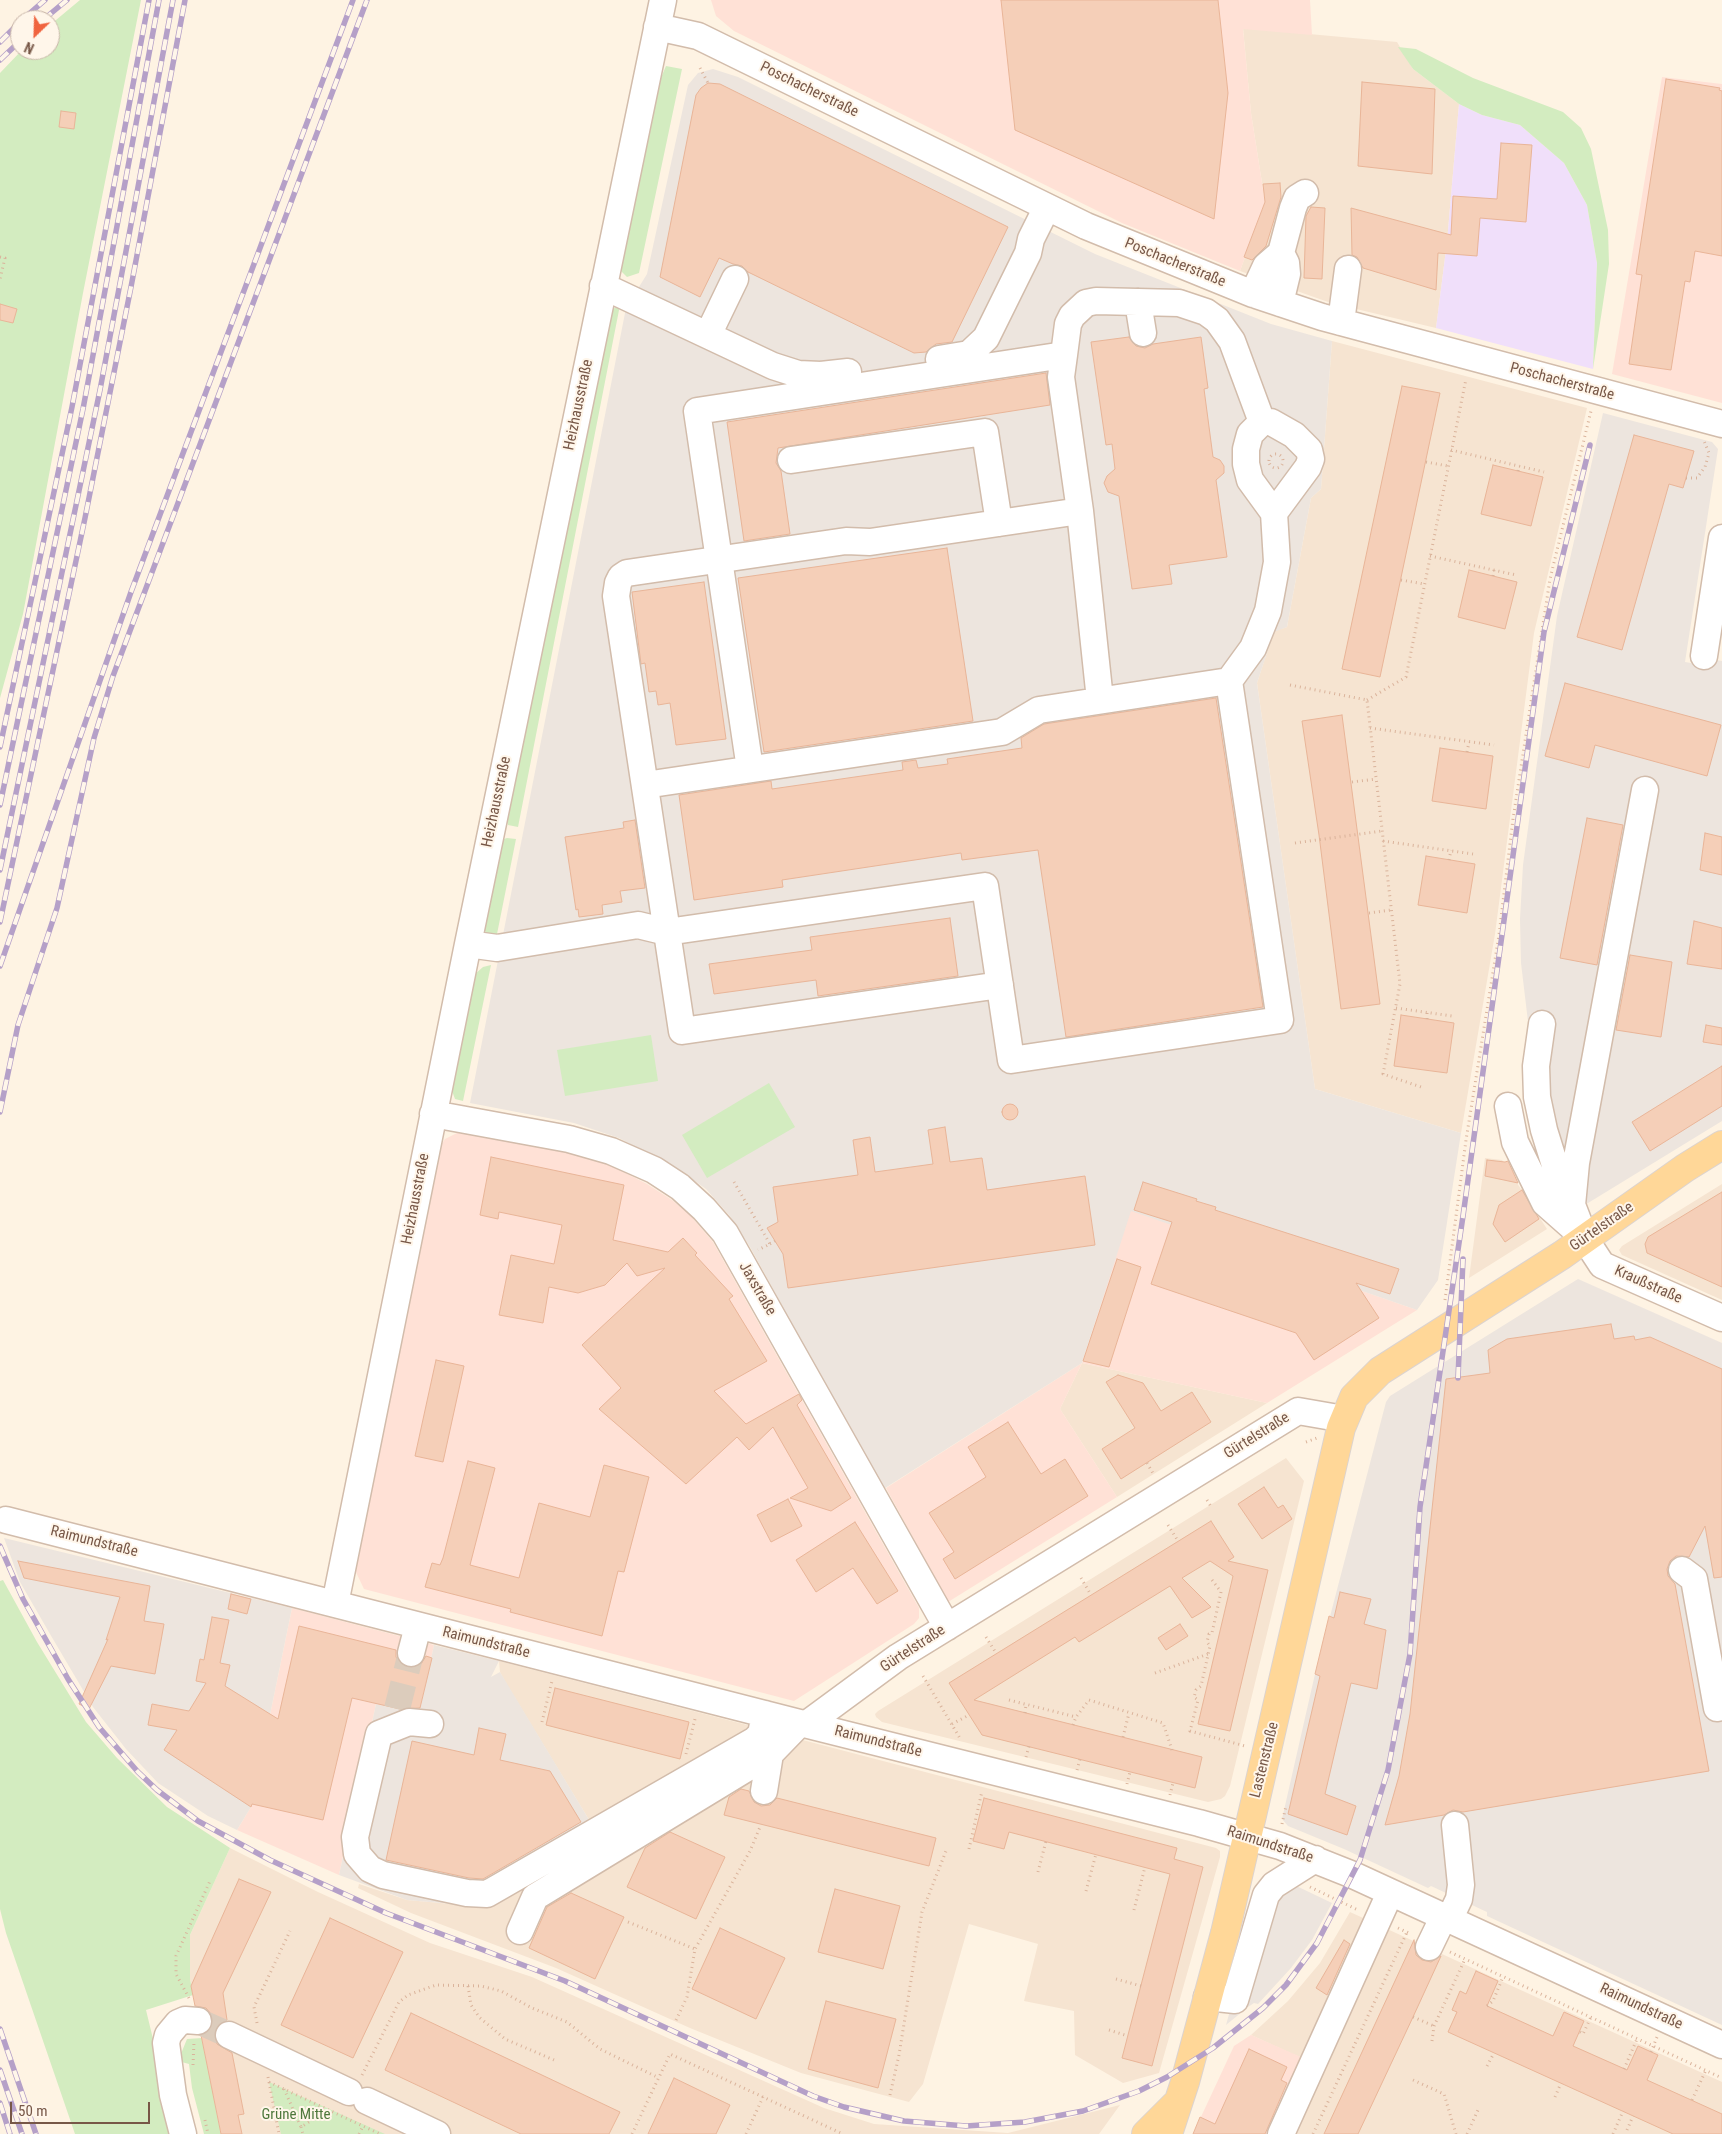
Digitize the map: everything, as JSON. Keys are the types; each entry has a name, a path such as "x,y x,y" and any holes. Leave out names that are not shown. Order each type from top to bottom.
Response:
{"main road":[{"name":"Gürtelstraße","path":"1344,1419 1354,1397 1380,1371 1585,1239 1685,1168 1722,1145"},
{"name":"Lastenstraße","path":"1168,2134 1180,2100 1225,1934 1344,1419"},
{"path":"1146,2134 1180,2100"}],"street":[{"name":"Heizhausstraße","path":"335,1604 433,1114 662,0"},
{"name":"Poschacherstraße","path":"657,27 698,36 1047,207 1132,246 1253,294 1280,304 1713,430"},
{"path":"1253,294 1266,266 1281,253 1297,198 1305,193"},
{"path":"603,286 772,366 798,374 821,376 969,354 986,338 1028,253 1031,238 1047,207"},
{"path":"1280,304 1287,274 1286,263 1281,253"},
{"path":"1341,322 1348,269"},
{"path":"1190,306 1202,274"},
{"path":"708,335 735,279"},
{"path":"1100,700 1080,511 1061,377 1068,324 1078,309 1096,301 1190,306 1206,312 1226,330 1232,341 1262,422"},
{"path":"1138,302 1143,333"},
{"path":"750,769 697,411 1064,355"},
{"path":"645,785 1002,732 1038,710 1229,680 1253,648 1268,611 1277,562 1274,513 1250,480 1246,464 1246,449 1250,434 1262,422 1271,422 1294,435 1309,450 1311,459 1308,467 1274,513"},
{"path":"792,460 985,432 998,523"},
{"path":"1000,985 682,1031 616,596 618,583 621,577 627,573 846,541 870,542 1080,511"},
{"path":"1704,656 1722,538"},
{"path":"468,944 497,948 638,925 667,932 985,886 1011,1060 1280,1020 1229,680"},
{"path":"1572,1206 1576,1163 1645,790"},
{"path":"1542,1024 1536,1066 1538,1097 1544,1130 1558,1175 1585,1239"},
{"path":"1508,1106 1515,1142 1546,1203 1585,1239"},
{"name":"Jaxstraße","path":"433,1114 569,1139 611,1151 654,1170 680,1187 704,1209 725,1233 947,1627"},
{"name":"Kraußstraße","path":"1585,1239 1602,1265 1722,1318"},
{"name":"Gürtelstraße","path":"520,1931 535,1897 770,1754 804,1724 863,1682 947,1627 1298,1411 1344,1419"},
{"name":"Raimundstraße","path":"6,1520 1247,1836 1295,1850 1722,2045"},
{"path":"1682,1570 1694,1579 1717,1708 1722,1708"},
{"path":"411,1653 418,1626"},
{"path":"397,1709 379,1734 355,1837 357,1854 370,1869 383,1875 466,1893 487,1894 755,1740 761,1734 766,1714"},
{"path":"379,1734 409,1722 430,1724"},
{"path":"764,1791 770,1754"},
{"path":"1430,1945 1459,1899 1461,1885 1455,1825"},
{"path":"1207,1997 1235,2000 1266,1895 1274,1885 1315,1859"},
{"path":"1281,2134 1365,1952 1369,1935 1390,1893"},
{"path":"183,2134 173,2095 166,2043 168,2034 178,2023 185,2020 194,2020"},
{"path":"229,2035 359,2090 437,2134"}],"path":[{"path":"700,68 708,83"},
{"path":"0,257 5,258 0,279"},
{"path":"1290,684 1367,700 1406,677 1467,372"},
{"path":"1445,1300 1466,1140 1499,935 1513,819 1550,579 1593,405"},
{"path":"1686,478 1697,478 1705,467 1708,452 1704,441 1713,430"},
{"path":"1451,450 1544,472"},
{"path":"1274,454 1283,460 1282,464 1277,468 1273,467 1269,460 1274,454"},
{"path":"1426,462 1448,466"},
{"path":"1518,471 1519,466"},
{"path":"1430,556 1516,575"},
{"path":"1493,576 1494,570"},
{"path":"1401,580 1424,584"},
{"path":"1367,700 1400,984 1383,1074 1424,1088"},
{"path":"1370,728 1494,746"},
{"path":"1467,752 1469,742"},
{"path":"1352,782 1376,779"},
{"path":"1295,843 1382,831"},
{"path":"1383,841 1473,854"},
{"path":"1449,860 1451,850"},
{"path":"1369,913 1391,910"},
{"path":"1396,1008 1452,1016"},
{"path":"1427,1013 1427,1019"},
{"path":"734,1182 770,1244"},
{"path":"751,1254 774,1241"},
{"path":"1147,1463 1156,1478"},
{"path":"1207,1500 1212,1508"},
{"path":"1168,1525 1178,1541"},
{"path":"1082,1578 1091,1595"},
{"path":"1212,1580 1221,1592 1212,1633 1209,1634 1208,1654 1201,1686 1196,1690 1194,1696 1198,1700 1190,1731 1247,1746"},
{"path":"986,1637 996,1653"},
{"path":"1155,1673 1208,1654"},
{"path":"542,1722 554,1673"},
{"path":"923,1676 966,1748"},
{"path":"1009,1700 1076,1717"},
{"path":"1074,1725 1076,1717 1089,1700 1163,1723 1172,1750"},
{"path":"1025,1713 1026,1704"},
{"path":"1123,1737 1129,1713"},
{"path":"952,1724 969,1714"},
{"path":"684,1760 696,1717"},
{"path":"1024,1763 1029,1746"},
{"path":"969,1849 984,1783"},
{"path":"676,2020 686,1997 695,1949 750,1851 760,1827"},
{"path":"1038,1872 1046,1841"},
{"path":"890,2095 900,2055 922,1912 946,1851"},
{"path":"1086,1891 1096,1854"},
{"path":"1134,1910 1145,1867"},
{"path":"1287,1876 1407,1932 1430,1945 1465,1959 1722,2078"},
{"path":"193,2066 194,2020 176,1974 176,1956 210,1881"},
{"path":"628,1922 695,1949"},
{"path":"258,2025 254,2007 290,1931"},
{"path":"1314,2134 1407,1932"},
{"path":"1432,2041 1434,2026 1465,1959"},
{"path":"1487,2006 1493,2001 1504,1977"},
{"path":"1116,1979 1141,1986"},
{"path":"359,2090 399,2002 408,1995 436,1985 492,1987 502,1991 532,2008 567,2022 600,2049 659,2078"},
{"path":"468,1986 472,2005 479,2017 506,2039 554,2060"},
{"path":"1413,2017 1434,2026"},
{"path":"1580,2032 1583,2034 1591,2017"},
{"path":"1108,2030 1128,2036"},
{"path":"1624,2069 1638,2039"},
{"path":"1487,2066 1494,2052"},
{"path":"632,2134 670,2054 843,2134"},
{"path":"1692,2100 1706,2070"},
{"path":"1413,2080 1444,2094 1456,2134"},
{"path":"269,2082 279,2134"},
{"path":"1554,2097 1561,2083"},
{"path":"284,2089 303,2134"},
{"path":"746,2134 763,2097"},
{"path":"301,2127 329,2110"},
{"path":"1467,2134 1478,2110"},
{"path":"1612,2134 1623,2111"},
{"path":"1627,2130 1633,2116"},
{"path":"204,2117 208,2134"},
{"path":"359,2134 363,2126"}],"shaded area":[{"path":"711,0 1310,0 1312,35 1243,29 1251,113 1265,202 1240,271 1122,223 734,31 716,16"},
{"path":"1243,28 1397,42 1413,69 1459,104 1447,242 1436,328 1331,303 1240,271 1265,202 1251,113"},
{"path":"713,69 738,77 1095,254 1271,324 1332,341 1321,489 1311,498 1287,627 1274,632 1257,683 1315,1089 1461,1133 1438,1280 1417,1310 1131,1211 1082,1363 882,1490 778,1310 783,1307 750,1247 729,1215 706,1189 678,1169 619,1138 574,1123 470,1103 626,308 647,274 688,85 698,73"},
{"path":"1662,77 1722,84 1722,403 1612,374"},
{"path":"1459,104 1482,115 1520,125 1564,163 1587,205 1597,263 1593,369 1436,328 1447,242"},
{"path":"1332,341 1587,408 1534,633 1495,934 1461,1133 1315,1089 1257,683 1274,631 1287,627 1311,498 1321,489"},
{"path":"1603,413 1712,442 1718,449 1685,662 1703,665 1705,658 1722,661 1722,1121 1575,1211 1537,1097 1521,963 1520,919 1523,865 1557,616"},
{"path":"459,1132 565,1151 606,1163 647,1184 672,1200 690,1215 713,1242 919,1608 919,1618 914,1624 794,1701 364,1589 354,1568 439,1148 445,1139"},
{"path":"1485,1158 1502,1160 1547,1229 1469,1278"},
{"path":"1722,1184 1722,1300 1622,1255 1619,1250 1622,1246"},
{"path":"1130,1210 1417,1310 1267,1403 1082,1363"},
{"path":"1578,1279 1722,1343 1722,2025 1487,1916 1487,1912 1431,1886 1428,1888 1344,1849 1288,1826 1282,1819 1315,1674 1386,1402 1390,1396"},
{"path":"1082,1363 1267,1403 1117,1497 1060,1409"},
{"path":"1082,1363 1060,1409 1117,1497 948,1602 886,1488"},
{"path":"1286,1458 1304,1481 1230,1786 1225,1796 1221,1799 1208,1802 882,1722 876,1717 875,1714 878,1711"},
{"path":"4,1538 292,1608 251,1807 237,1830 208,1816 158,1783 126,1749 93,1707 50,1634 20,1582"},
{"path":"292,1608 434,1645 419,1714 376,1704 339,1875 237,1830 251,1807"},
{"path":"434,1645 499,1661 491,1677 500,1672 594,1828 772,1732 486,1907 407,1900 339,1875 376,1704 419,1714"},
{"path":"499,1661 751,1726 747,1734 594,1828 507,1685 500,1672"},
{"path":"772,1732 1216,1848 1220,1851 1220,1857 1159,2073 1123,2083 1075,2055 1074,2011 1024,2001 1038,1944 969,1924 923,2084 909,2102 801,2073 690,2028 556,1968 411,1913 358,1888 359,1884 407,1900 486,1907"},
{"path":"230,1848 318,1892 430,1943 532,1977 824,2108 874,2124 1008,2133 1120,2105 1099,2134 222,2134 190,1979 190,1935"},
{"path":"1288,1882 1332,1903 1312,1940 1291,1968 1258,2004 1254,2003 1226,2025 1243,1965"},
{"path":"1350,1912 1722,2082 1722,2134 1277,2134 1310,2062 1251,2035 1288,2001 1320,1963"},
{"path":"1251,2035 1310,2061 1277,2134 1193,2134 1234,2046"}],"green space":[{"path":"80,0 141,0 83,293 23,614 0,698 0,73 12,60 60,60 60,17"},
{"path":"1398,47 1416,49 1473,78 1563,112 1581,128 1591,149 1608,230 1609,264 1593,369 1597,263 1587,205 1564,163 1520,125 1482,115 1459,104 1413,69"},
{"path":"666,66 682,69 639,273 627,277 621,271 660,80"},
{"path":"620,305 518,827 508,825 506,817 613,309"},
{"path":"507,838 516,839 497,934 494,935 486,933 484,929 501,840"},
{"path":"491,965 463,1101 455,1099 451,1088 475,974 483,967"},
{"path":"651,1035 658,1081 565,1096 557,1050"},
{"path":"769,1083 795,1127 707,1178 682,1135"},
{"path":"3,1580 37,1642 86,1722 117,1758 167,1807 230,1848 190,1935 190,1979 193,1995 146,2010 176,2134 75,2134 6,1933 0,1909 0,1581"},
{"path":"202,2038 221,2134 204,2134 192,2088 189,2064 178,2061 187,2039"},
{"name":"Grüne Mitte","path":"269,2082 385,2134 281,2134"}],"building":[{"path":"1001,0 1218,0 1228,93 1214,219 1015,130"},
{"path":"1666,79 1720,88 1719,90 1722,91 1722,256 1695,251 1690,282 1685,281 1671,370 1629,364 1642,275 1636,274"},
{"path":"1362,82 1435,89 1432,174 1358,166"},
{"path":"708,83 720,84 1008,227 952,342 936,344 926,352 914,353 748,272 742,266 719,258 700,297 660,277 696,95"},
{"path":"61,111 76,113 74,129 59,127"},
{"path":"1501,143 1532,145 1526,222 1480,218 1477,256 1438,253 1436,290 1363,268 1357,257 1352,255 1351,208 1451,235 1453,196 1497,199"},
{"path":"1280,183 1281,197 1266,246 1252,260 1244,257 1265,202 1263,184"},
{"path":"1311,207 1325,208 1322,279 1304,278 1306,216"},
{"path":"0,304 17,309 13,323 0,320"},
{"path":"1129,337 1136,346 1145,348 1153,344 1201,337 1208,388 1204,389 1213,457 1220,460 1224,466 1224,473 1216,480 1227,557 1169,565 1172,584 1132,589 1119,496 1108,492 1104,483 1107,476 1115,469 1112,444 1106,445 1091,342"},
{"path":"1046,373 1050,405 778,448 776,463 781,471 790,534 744,541 727,422"},
{"path":"1402,386 1440,393 1380,677 1342,669"},
{"path":"1634,435 1694,451 1683,488 1669,484 1622,650 1577,637"},
{"path":"1493,465 1543,477 1531,526 1481,514"},
{"path":"947,548 973,721 764,752 738,578"},
{"path":"1469,570 1517,582 1505,629 1458,617"},
{"path":"704,582 726,739 676,745 670,703 658,705 656,691 649,692 645,663 641,664 632,592"},
{"path":"1565,683 1721,725 1707,776 1595,745 1589,768 1545,756"},
{"path":"1216,698 1263,1007 1066,1037 1038,850 962,860 961,853 782,880 783,887 694,900 679,795 771,781 772,789 903,770 902,762 916,760 918,768 948,764 947,759 1022,748 1021,738 1044,724"},
{"path":"1342,715 1380,1004 1341,1009 1319,835 1302,721"},
{"path":"1440,748 1493,756 1486,809 1432,801"},
{"path":"1587,818 1623,825 1597,965 1560,958"},
{"path":"635,820 645,888 620,891 622,902 602,905 603,914 579,917 578,909 576,910 565,837 624,828 623,822"},
{"path":"1705,833 1722,837 1722,875 1700,870"},
{"path":"1426,856 1475,864 1467,913 1418,905"},
{"path":"950,918 958,976 818,996 816,980 714,994 709,964 812,950 810,937"},
{"path":"1694,921 1722,928 1722,969 1687,964"},
{"path":"1630,955 1672,962 1661,1037 1616,1030"},
{"path":"1401,1015 1454,1023 1447,1073 1394,1066"},
{"path":"1706,1025 1722,1028 1722,1045 1703,1042"},
{"path":"1722,1066 1722,1106 1650,1151 1632,1122"},
{"path":"1007,1104 1013,1104 1018,1109 1016,1118 1007,1120 1002,1115 1002,1109"},
{"path":"945,1127 950,1162 982,1158 987,1190 1085,1176 1095,1245 788,1288 783,1254 767,1228 778,1222 773,1187 858,1175 853,1140 870,1137 875,1172 933,1164 928,1130"},
{"path":"491,1157 624,1185 613,1240 668,1252 683,1238 697,1253 695,1255 733,1296 729,1299 767,1361 714,1391 746,1424 799,1394 802,1400 797,1405 851,1498 831,1511 790,1498 808,1488 773,1427 749,1450 737,1437 686,1484 599,1409 621,1388 582,1345 665,1268 637,1276 627,1263 605,1285 578,1293 549,1287 543,1323 499,1315 511,1255 554,1264 562,1225 499,1212 498,1219 480,1215"},
{"path":"1487,1160 1508,1161 1518,1183 1485,1176"},
{"path":"1143,1182 1197,1199 1196,1201 1216,1207 1215,1210 1399,1269 1390,1294 1356,1283 1379,1318 1314,1360 1296,1333 1151,1284 1172,1222 1134,1210"},
{"path":"1522,1190 1539,1219 1505,1242 1493,1224 1499,1205"},
{"path":"1722,1192 1722,1287 1647,1253 1645,1244 1648,1237"},
{"path":"1117,1259 1141,1267 1109,1367 1083,1361"},
{"path":"1611,1324 1614,1339 1634,1336 1635,1340 1650,1337 1722,1369 1722,1577 1714,1578 1705,1526 1689,1557 1676,1556 1670,1561 1667,1569 1668,1576 1675,1584 1709,1771 1463,1812 1453,1810 1444,1815 1385,1825 1399,1776 1410,1714 1446,1379 1490,1373 1488,1350 1507,1339"},
{"path":"436,1360 464,1366 443,1462 415,1456"},
{"path":"1118,1375 1143,1383 1161,1411 1192,1392 1211,1422 1121,1479 1102,1449 1135,1428 1106,1382"},
{"path":"1008,1422 1041,1474 1065,1459 1088,1496 955,1579 943,1559 954,1552 929,1513 986,1477 968,1447"},
{"path":"468,1461 495,1468 470,1565 519,1578 539,1503 590,1517 604,1465 649,1477 624,1572 618,1571 602,1636 510,1612 511,1609 425,1587 432,1563 440,1565 443,1558"},
{"path":"1264,1487 1278,1508 1283,1505 1292,1519 1262,1539 1238,1504"},
{"path":"788,1499 802,1526 771,1542 757,1515"},
{"path":"1211,1521 1234,1557 1228,1561 1268,1570 1230,1731 1198,1724 1233,1576 1210,1561 1182,1578 1211,1607 1192,1618 1170,1586 1079,1642 1075,1637 974,1700 1202,1757 1195,1788 982,1735 949,1683"},
{"path":"855,1522 898,1591 877,1604 853,1568 816,1592 796,1560"},
{"path":"18,1561 150,1586 144,1621 164,1624 155,1674 111,1666 89,1709 79,1704 108,1639 106,1640 120,1597 24,1578"},
{"path":"1340,1592 1371,1599 1364,1624 1386,1630 1377,1689 1351,1683 1325,1794 1356,1806 1347,1835 1288,1814 1320,1676 1315,1674 1329,1616 1334,1618"},
{"path":"231,1594 251,1599 247,1614 228,1609"},
{"path":"212,1617 229,1620 220,1663 230,1665 225,1686 278,1719 299,1626 396,1650 396,1657 400,1663 408,1668 415,1668 421,1664 426,1656 432,1658 420,1708 400,1709 352,1698 323,1820 252,1804 251,1807 164,1750 177,1730 148,1725 152,1704 189,1711 206,1683 196,1681 200,1659 204,1660"},
{"path":"1180,1624 1188,1636 1166,1650 1158,1638"},
{"path":"555,1688 689,1722 680,1759 546,1725"},
{"path":"479,1728 506,1734 500,1760 550,1771 581,1822 483,1879 469,1878 386,1860 412,1741 474,1755"},
{"path":"741,1789 749,1791 754,1802 761,1806 770,1805 777,1798 936,1838 929,1866 724,1815 729,1797"},
{"path":"984,1798 1177,1848 1174,1859 1203,1867 1152,2066 1122,2058 1170,1874 1009,1832 1004,1849 973,1841"},
{"path":"670,1832 725,1857 696,1919 627,1887 645,1848"},
{"path":"239,1879 271,1892 223,1993 227,2020 220,2023 215,2029 214,2037 217,2044 232,2053 244,2114 238,2115 242,2134 221,2134 201,2035 211,2029 212,2015 206,2008 195,2006 191,1986"},
{"path":"835,1889 900,1906 883,1969 818,1952"},
{"path":"571,1893 624,1917 595,1979 529,1948 547,1907"},
{"path":"330,1918 403,1952 353,2058 281,2025"},
{"path":"720,1928 785,1958 756,2019 692,1989"},
{"path":"1344,1940 1350,1944 1327,1995 1316,1988"},
{"path":"1414,1940 1416,1955 1422,1960 1431,1962 1441,1956 1413,2017 1358,2134 1324,2134"},
{"path":"1476,1971 1498,1981 1487,2006 1553,2036 1564,2012 1584,2021 1573,2046 1627,2070 1638,2046 1658,2055 1647,2080 1722,2114 1722,2134 1673,2134 1448,2032 1457,2012 1452,2010 1460,1991 1466,1994"},
{"path":"826,2001 896,2019 878,2088 808,2069"},
{"path":"411,2013 620,2112 609,2134 521,2134 385,2070"},
{"path":"1249,2049 1287,2067 1281,2080 1287,2083 1265,2134 1193,2134 1200,2117 1215,2124"},
{"path":"674,2078 730,2105 716,2134 648,2134"}],"tunnel":[{"path":"397,1709 411,1653"},
{"path":"198,2021 229,2035"}],"railway":[{"path":"34,10 45,0"},
{"path":"55,10 67,0"},
{"path":"0,747 72,407 149,0"},
{"path":"0,805 83,409 159,0"},
{"path":"0,870 100,390 173,0"},
{"path":"0,922 85,518 185,0"},
{"path":"0,966 131,592 353,0"},
{"path":"0,1112 18,1025 57,908 94,738 113,676 367,0"},
{"path":"0,42 10,32"},
{"path":"0,60 10,50"},
{"path":"0,1546 23,1599 68,1679 99,1727 138,1772 157,1790 198,1821 270,1860 386,1913 565,1981 813,2096 844,2107 904,2121 966,2126 1025,2122 1083,2111 1139,2091 1167,2077 1213,2048 1263,2008 1286,1985 1317,1943 1360,1860 1388,1770 1410,1654 1420,1507 1463,1216 1544,632 1590,445"},
{"path":"1458,1378 1463,1259"},
{"path":"0,2029 36,2134"},
{"path":"0,2070 22,2134"},
{"path":"0,2103 10,2134"}]}
